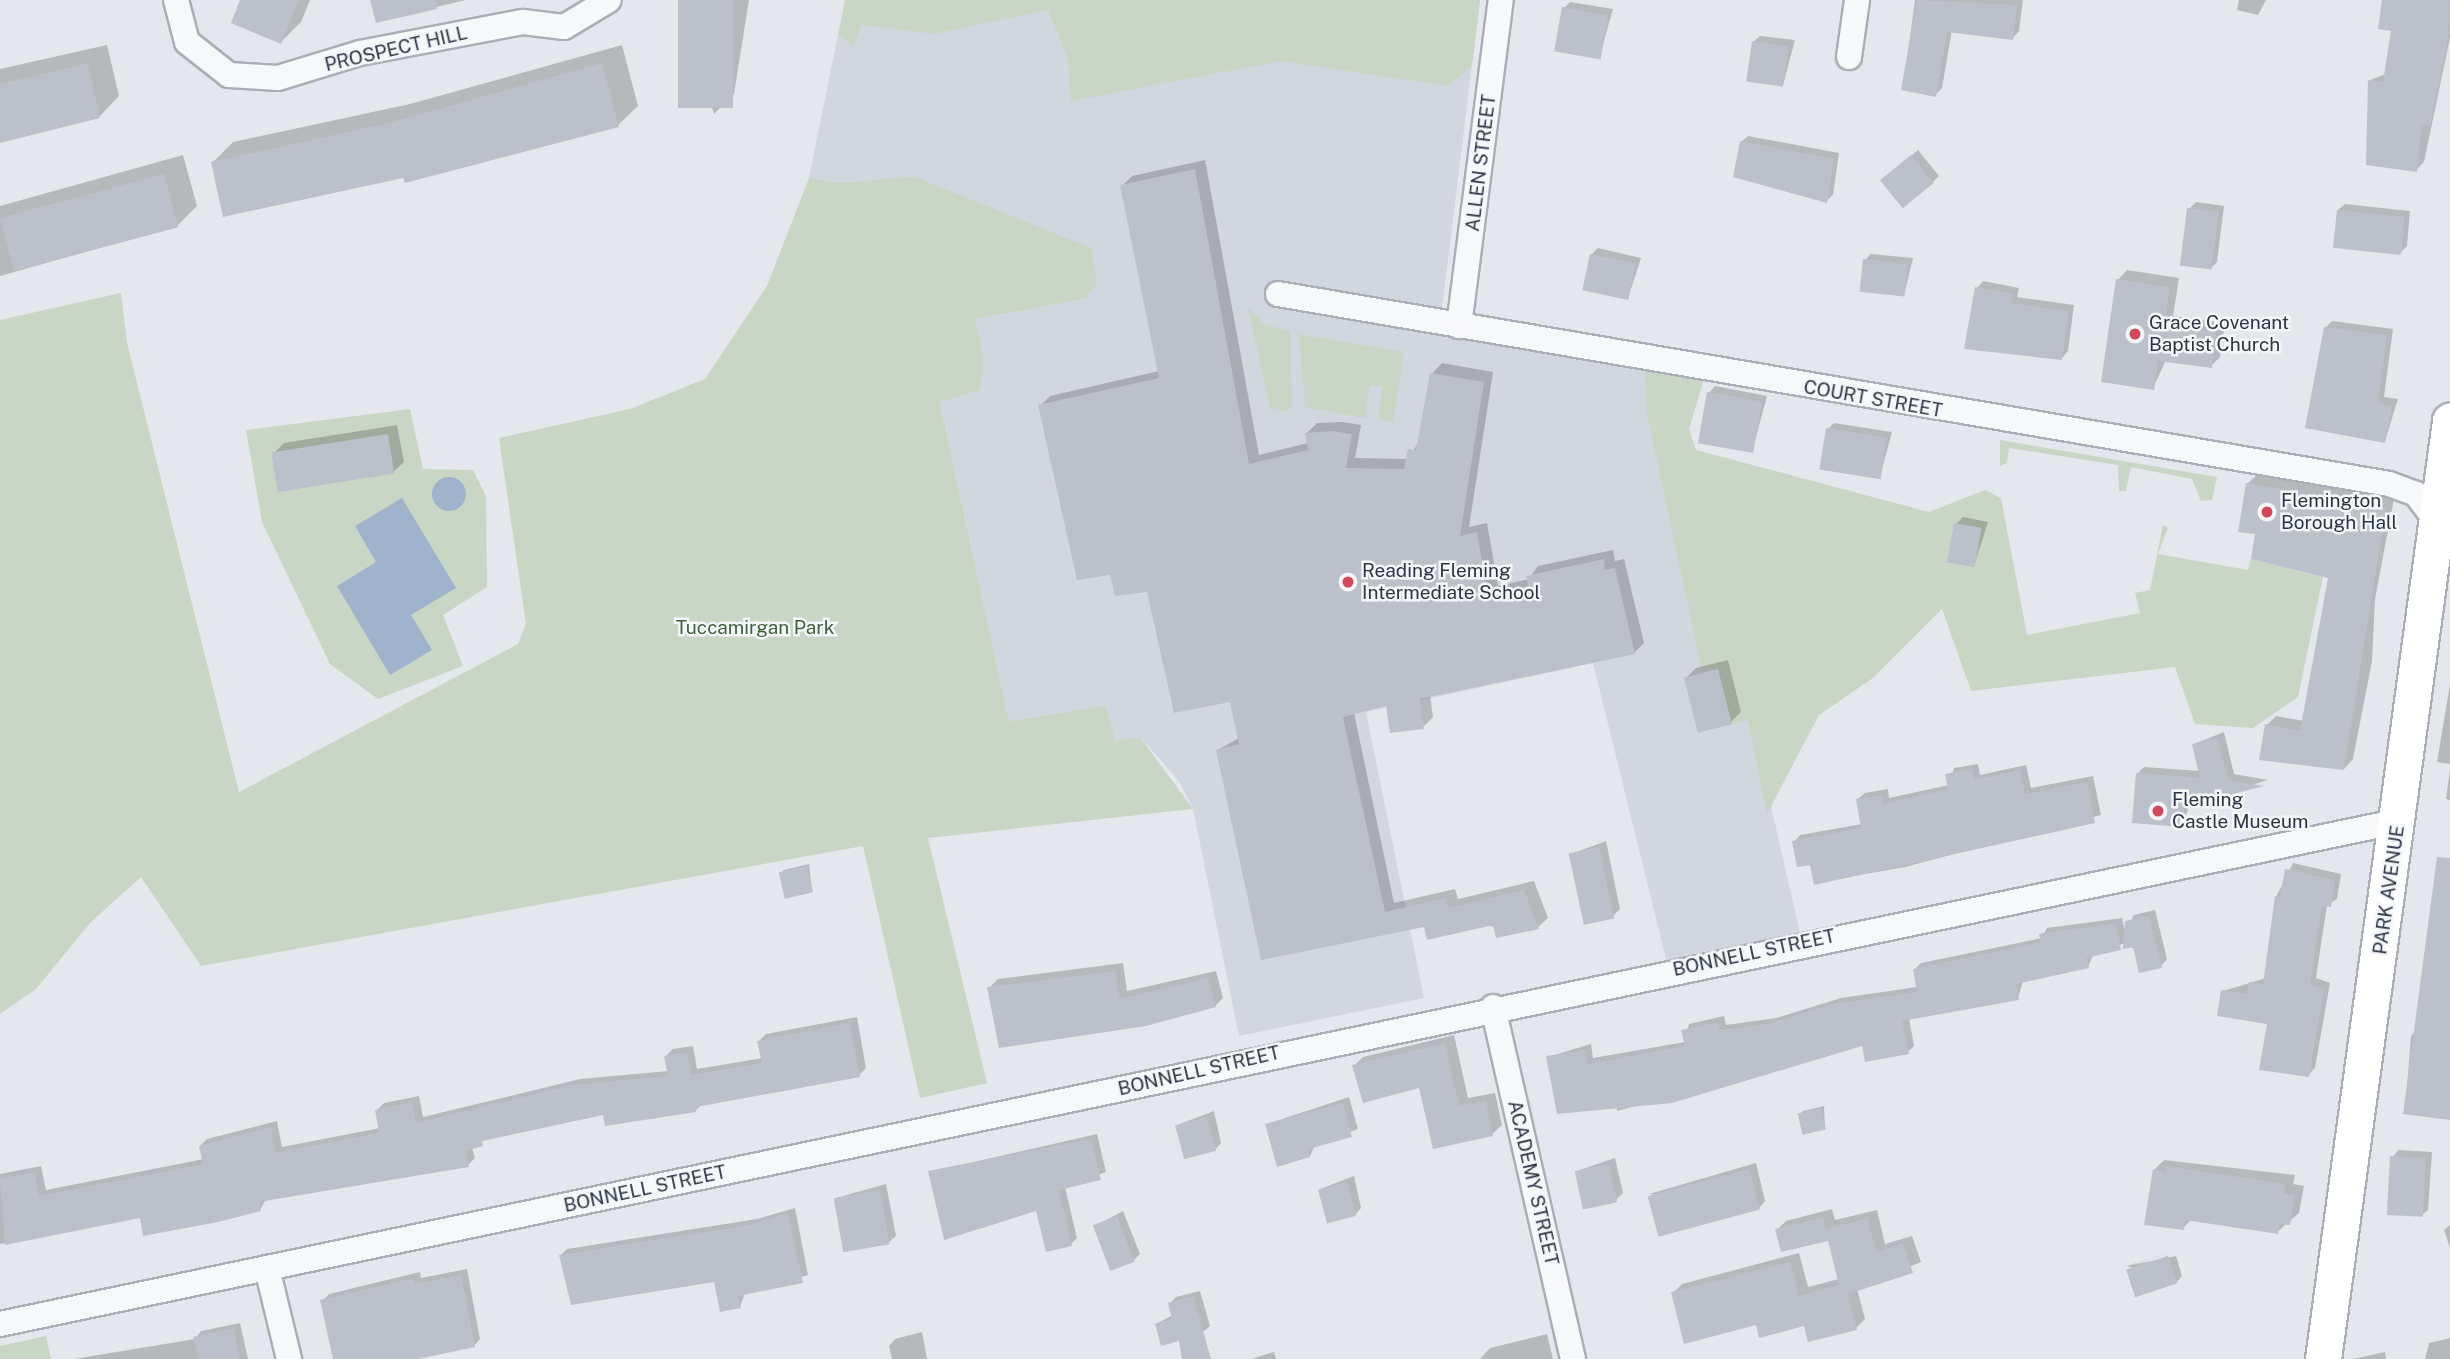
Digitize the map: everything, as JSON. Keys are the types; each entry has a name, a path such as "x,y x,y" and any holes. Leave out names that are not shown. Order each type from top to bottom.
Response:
{"street":[{"name":"PROSPECT HILL","path":"176,0 187,41 229,75 278,78 360,53 523,22 564,27 609,0"},
{"name":"ALLEN STREET","path":"1459,326 1501,0"},
{"path":"1849,57 1857,0"},
{"name":"COURT STREET","path":"1278,294 2389,484 2416,494 2443,526"},
{"name":"PARK AVENUE","path":"2323,1359 2443,526 2450,421"},
{"name":"BONNELL STREET","path":"0,1324 1493,1007 2399,821"},
{"name":"ACADEMY STREET","path":"1493,1007 1573,1359"},
{"path":"267,1268 289,1359"}],"shaded area":[{"name":"Reading Fleming Intermediate School","path":"845,0 1480,0 1439,332 1670,363 1802,942 1669,971 1593,663 1366,712 1424,998 1239,1036 1193,809 1179,781 1140,737 1115,742 1067,712 1009,721 940,401 980,390 984,361 976,319 1085,299 913,176 840,183 809,178"}],"green space":[{"path":"845,0 1480,0 1472,66 1448,86 1281,61 1071,101 1068,59 1048,10 934,34 862,25 853,46 839,34"},
{"name":"Tuccamirgan Park","path":"913,176 1091,248 1097,284 1085,299 976,319 984,361 980,390 940,402 1009,721 1106,706 1115,741 1140,737 1193,809 928,838 987,1083 920,1098 863,846 201,966 141,877 91,922 36,989 0,1014 0,320 121,293 127,343 239,792 518,644 526,624 499,438 630,409 705,379 767,286 809,178 840,183"},
{"path":"1248,307 1263,323 1290,332 1292,405 1286,412 1270,407"},
{"path":"1299,334 1404,352 1393,422 1378,419 1382,386 1370,386 1365,418 1305,407"},
{"path":"1645,362 1707,369 1689,429 1696,450 1929,512 1985,490 2001,498 2027,635 2140,613 2135,593 2150,590 2163,525 2168,528 2158,554 2248,570 2251,559 2323,577 2298,697 2253,728 2195,724 2175,667 1971,691 1942,609 1873,678 1819,715 1767,814 1748,721 1732,724 1718,670 1701,667 1647,413"},
{"path":"410,409 423,469 473,470 486,496 487,587 443,615 463,666 378,699 330,664 262,522 246,430"},
{"path":"2000,440 2217,477 2212,500 2201,501 2192,479 2131,467 2126,491 2119,491 2118,465 2009,448 2007,463 2000,466"},
{"path":"46,1336 51,1359 0,1359 0,1346"}],"water":[{"path":"449,477 461,482 466,494 461,506 449,511 437,506 432,494 437,482"},
{"path":"402,498 456,588 411,615 432,650 390,675 337,586 376,562 355,526"}],"building":[{"path":"240,0 299,0 281,44 231,23"},
{"path":"370,0 436,0 437,9 376,23"},
{"path":"678,0 733,0 733,108 678,108"},
{"path":"1917,0 2017,5 2013,40 1947,32 1936,97 1901,90"},
{"path":"2382,0 2450,0 2448,38 2430,126 2422,125 2417,172 2366,165 2368,80 2383,82 2391,31 2378,29"},
{"path":"1562,7 1608,15 1600,59 1554,51"},
{"path":"1752,41 1789,46 1783,87 1746,82"},
{"path":"88,63 100,118 0,143 0,84"},
{"path":"602,63 619,127 405,183 403,178 223,217 211,162 389,123"},
{"path":"1740,141 1834,159 1827,203 1733,177"},
{"path":"1911,155 1934,183 1903,208 1880,180"},
{"name":"Reading Fleming Intermediate School","path":"1195,169 1249,464 1308,450 1305,433 1332,431 1352,434 1346,468 1404,469 1408,449 1416,450 1430,373 1484,382 1460,536 1477,532 1488,595 1528,586 1526,576 1604,559 1605,570 1615,568 1635,654 1420,699 1424,729 1390,733 1386,706 1343,717 1385,912 1445,898 1448,908 1524,890 1539,929 1496,938 1493,925 1427,940 1424,927 1261,960 1216,750 1239,744 1230,702 1174,713 1147,592 1115,596 1110,575 1077,580 1038,405 1159,378 1120,185"},
{"path":"164,174 178,227 14,271 0,218"},
{"path":"2187,208 2219,212 2212,269 2180,266"},
{"path":"2337,210 2405,217 2401,255 2333,248"},
{"path":"1590,254 1636,264 1628,300 1582,290"},
{"path":"1863,259 1908,264 1904,297 1860,292"},
{"name":"Grace Covenant Baptist Church","path":"2116,279 2170,287 2164,325 2216,332 2212,368 2158,361 2154,390 2101,382"},
{"path":"1975,287 2013,294 2011,303 2069,311 2062,360 1964,349"},
{"path":"2324,327 2387,335 2378,403 2392,406 2385,443 2305,428"},
{"path":"1707,392 1762,402 1753,453 1698,443"},
{"path":"1826,428 1887,438 1881,479 1819,469"},
{"path":"388,434 394,474 278,492 271,452"},
{"path":"2246,483 2386,508 2344,770 2259,760 2265,724 2300,731 2328,578 2251,559 2255,534 2238,532"},
{"path":"1954,523 1982,528 1975,567 1947,562"},
{"path":"1718,669 1732,724 1698,733 1684,677"},
{"path":"2217,738 2228,780 2264,786 2184,807 2183,827 2132,823 2136,773 2200,778 2192,744"},
{"path":"1972,769 1974,780 2020,770 2025,794 2087,782 2095,823 1814,885 1810,865 1797,867 1792,841 1861,828 1856,799 1882,795 1883,804 1948,789 1945,774"},
{"path":"1599,847 1614,918 1584,925 1569,853"},
{"path":"2437,857 2450,858 2450,1120 2403,1114"},
{"path":"807,866 813,892 785,899 779,873"},
{"path":"2285,869 2335,880 2331,907 2322,906 2310,984 2324,990 2309,1077 2259,1070 2267,1024 2217,1016 2221,990 2247,994 2249,982 2263,984 2275,896 2280,897"},
{"path":"2149,916 2162,968 2139,973 2133,947 2123,949 2125,921"},
{"path":"2116,923 2121,950 2086,958 2089,968 2016,984 2019,1000 1902,1021 1909,1054 1865,1062 1862,1046 1672,1103 1557,1114 1546,1056 1585,1050 1587,1064 1685,1046 1681,1030 1718,1022 1720,1030 1768,1024 1833,1004 1917,992 1913,969 2041,942 2039,934"},
{"path":"1115,971 1120,999 1208,978 1216,1007 1146,1026 999,1048 987,987"},
{"path":"850,1023 860,1077 696,1107 696,1112 605,1126 603,1115 482,1141 483,1146 465,1151 469,1167 259,1202 261,1211 218,1222 143,1236 140,1218 5,1245 0,1179 35,1172 39,1196 203,1164 199,1146 271,1127 275,1153 379,1133 375,1110 412,1102 416,1123 572,1085 668,1076 664,1056 687,1052 691,1075 762,1063 757,1041"},
{"path":"1445,1043 1459,1106 1486,1101 1493,1136 1433,1149 1419,1088 1363,1103 1352,1065"},
{"path":"1343,1103 1352,1137 1308,1149 1310,1157 1277,1167 1265,1124"},
{"path":"1821,1108 1826,1129 1803,1135 1798,1113"},
{"path":"1207,1117 1216,1151 1184,1159 1175,1126"},
{"path":"1091,1139 1101,1180 1059,1190 1072,1246 1046,1252 1036,1211 944,1240 928,1171"},
{"path":"2390,1156 2426,1158 2423,1217 2387,1215"},
{"path":"1609,1164 1617,1202 1583,1209 1575,1171"},
{"path":"2167,1166 2285,1184 2284,1194 2295,1195 2290,1225 2279,1224 2278,1234 2185,1220 2184,1230 2144,1225 2153,1169 2166,1172"},
{"path":"1749,1169 1760,1210 1658,1237 1648,1196"},
{"path":"1347,1182 1356,1216 1327,1224 1318,1190"},
{"path":"880,1190 890,1244 843,1252 834,1198"},
{"path":"788,1213 803,1283 738,1296 741,1308 720,1312 714,1282 571,1305 559,1255 749,1225"},
{"path":"1117,1216 1135,1262 1110,1271 1093,1225"},
{"path":"1823,1217 1826,1229 1868,1218 1876,1252 1903,1244 1913,1273 1848,1294 1857,1330 1808,1342 1804,1326 1759,1338 1756,1325 1684,1344 1671,1292 1790,1262 1799,1296 1839,1285 1828,1241 1781,1252 1775,1229"},
{"path":"2168,1256 2177,1284 2135,1297 2126,1270"},
{"path":"461,1275 475,1347 418,1359 333,1359 320,1300 414,1278 415,1284"},
{"path":"1193,1296 1211,1359 1182,1359 1179,1341 1161,1346 1155,1324 1172,1319 1168,1303"},
{"path":"234,1328 240,1359 198,1359 193,1337"}],"place":[{"name":"Grace Covenant Baptist Church","path":"2135,334"},
{"name":"Flemington Borough Hall","path":"2267,512"},
{"name":"Reading Fleming Intermediate School","path":"1348,582"},
{"name":"Fleming Castle Museum","path":"2158,811"}]}
